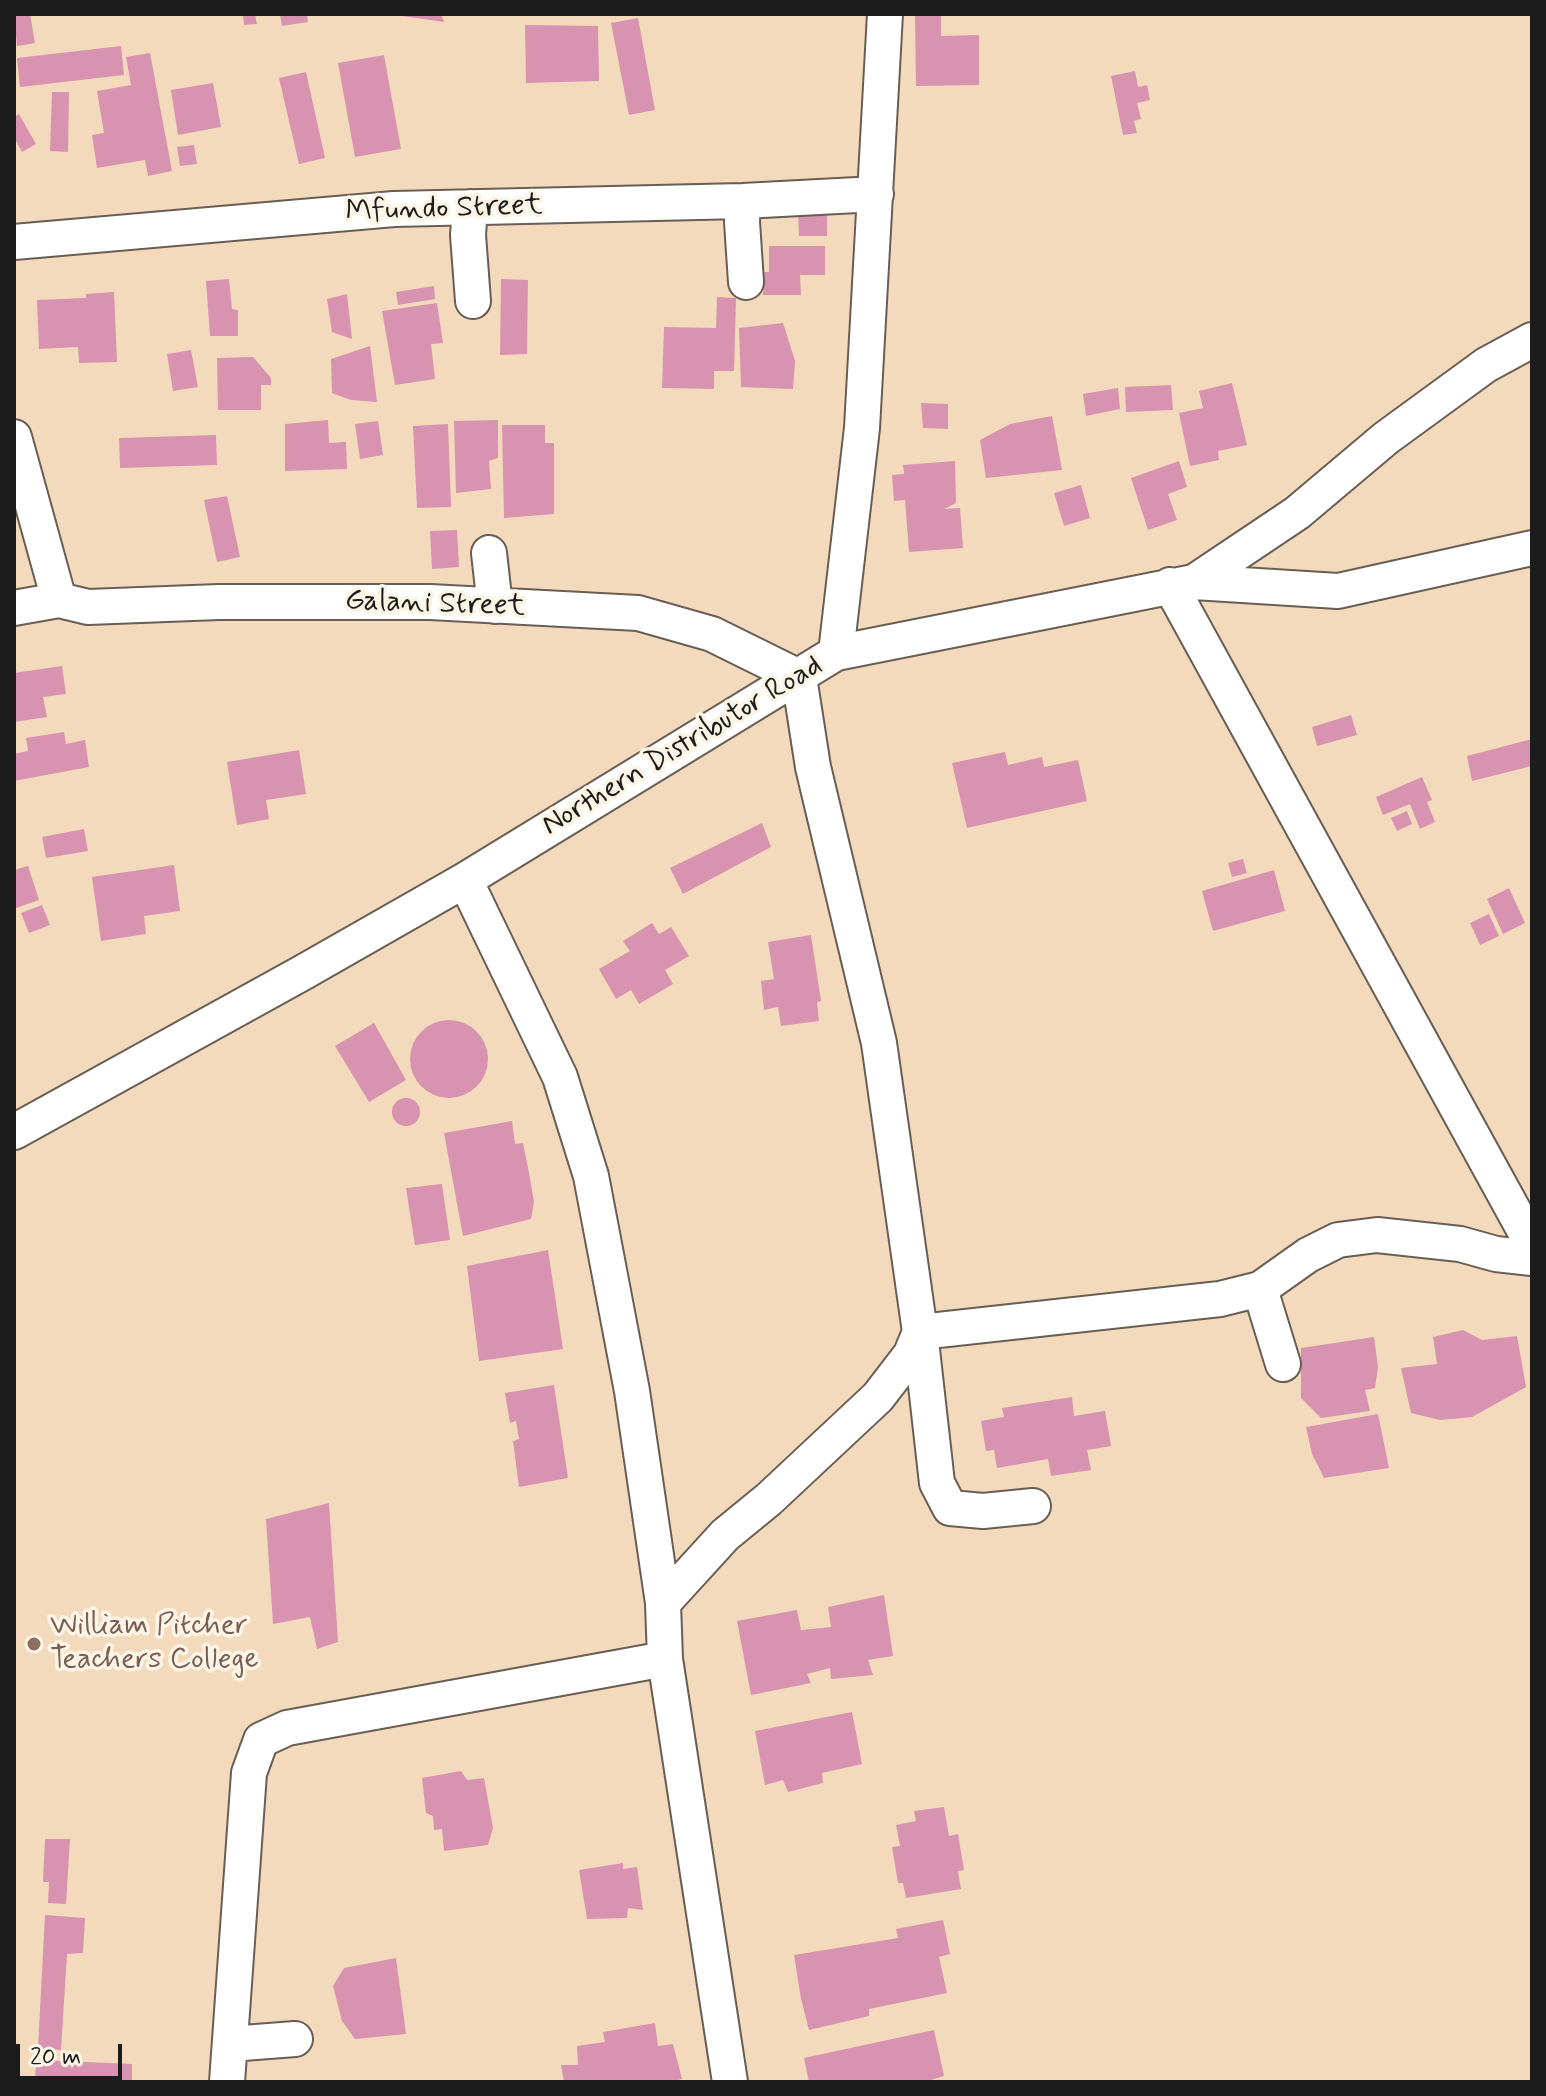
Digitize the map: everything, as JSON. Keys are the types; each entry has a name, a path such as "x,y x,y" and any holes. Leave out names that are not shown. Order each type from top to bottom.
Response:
{"street":[{"name":"Northern Distributor Road","path":"14,1132 465,880 836,653 862,428 885,14"},
{"name":"Mfundo Street","path":"14,242 394,209 743,201 876,194"},
{"path":"743,201 746,282"},
{"path":"470,207 468,235 473,301"},
{"path":"1182,584 1297,513 1386,438 1486,365 1532,340"},
{"path":"14,437 59,600"},
{"path":"836,653 1182,584 1338,591 1532,548"},
{"path":"489,553 495,606"},
{"path":"1182,584 1532,1244"},
{"name":"Galani Street","path":"14,608 59,600 88,607 219,602 430,602 638,613 712,634 799,677"},
{"path":"799,677 813,767 879,1043 920,1332 937,1483 950,1508 983,1511 1033,1506"},
{"path":"465,880 560,1077 591,1176 632,1391 663,1603 665,1659 730,2082"},
{"path":"920,1332 1220,1299 1260,1289 1308,1255 1338,1240 1377,1235 1460,1244 1496,1254 1532,1258"},
{"path":"1260,1289 1283,1364"},
{"path":"663,1603 725,1535 769,1499 878,1397 911,1354 920,1332"},
{"path":"227,2082 249,1773 261,1740 287,1728 665,1659"},
{"path":"230,2044 295,2039"}],"building":[{"path":"14,14 30,14 35,43 17,46"},
{"path":"243,14 255,14 257,24 244,25"},
{"path":"280,14 307,14 308,22 282,26"},
{"path":"441,14 444,22 402,16"},
{"path":"915,14 941,14 941,36 979,35 979,85 916,86"},
{"path":"638,18 655,110 629,115 611,23"},
{"path":"525,25 598,26 599,81 526,83"},
{"path":"121,46 124,75 20,87 17,58"},
{"path":"150,53 172,171 148,176 145,160 97,168 92,135 104,133 97,91 131,85 126,57"},
{"path":"384,55 401,149 355,157 338,63"},
{"path":"1135,71 1138,87 1147,85 1150,100 1137,103 1141,119 1134,121 1137,133 1123,135 1111,76"},
{"path":"306,72 325,158 299,164 279,78"},
{"path":"213,83 221,127 178,135 171,90"},
{"path":"52,92 69,92 68,152 50,151"},
{"path":"19,114 36,144 22,152 14,137 14,117"},
{"path":"194,145 197,164 180,166 177,147"},
{"path":"827,213 827,236 799,236 798,214"},
{"path":"769,246 825,246 825,275 800,275 801,295 763,295 764,272 769,272"},
{"path":"229,279 232,309 238,310 238,336 210,336 206,281"},
{"path":"501,279 528,280 527,354 500,355"},
{"path":"434,286 435,299 398,305 396,292"},
{"path":"114,292 117,362 79,363 78,347 39,349 37,300 86,298 86,294"},
{"path":"347,294 352,339 332,332 327,299"},
{"path":"717,297 736,298 734,371 714,371 714,389 662,388 664,327 716,328"},
{"path":"437,303 443,343 431,344 435,379 395,385 382,311"},
{"path":"783,323 795,361 793,389 741,387 739,328"},
{"path":"370,346 377,402 351,400 332,393 331,359"},
{"path":"191,350 198,387 173,391 167,354"},
{"path":"253,357 271,378 271,385 261,385 261,410 218,410 217,358"},
{"path":"1232,383 1247,445 1218,451 1219,460 1190,466 1179,413 1203,408 1199,391"},
{"path":"1171,385 1173,410 1126,412 1125,387"},
{"path":"1118,388 1120,409 1086,416 1083,394"},
{"path":"921,403 948,404 948,429 923,428"},
{"path":"1052,416 1062,470 986,478 980,440 1010,424"},
{"path":"328,420 329,443 346,442 347,469 285,471 285,424"},
{"path":"498,420 498,458 489,461 491,489 456,493 454,421"},
{"path":"378,421 383,455 360,459 355,424"},
{"path":"448,424 451,507 417,508 413,426"},
{"path":"502,425 545,425 545,443 554,443 554,514 504,518"},
{"path":"216,435 217,465 120,468 119,438"},
{"path":"955,461 956,503 944,509 960,508 963,548 909,552 905,500 894,501 892,475 904,474 903,465"},
{"path":"1179,461 1187,487 1168,494 1177,520 1148,530 1131,478"},
{"path":"1081,485 1090,518 1064,526 1054,493"},
{"path":"227,496 240,557 217,562 204,500"},
{"path":"457,530 459,567 432,569 430,531"},
{"path":"62,666 66,694 43,697 47,717 14,722 14,673"},
{"path":"1351,715 1357,735 1317,746 1312,727"},
{"path":"64,732 66,744 85,740 89,767 14,781 14,754 28,751 26,738"},
{"path":"1532,739 1532,766 1472,781 1467,756"},
{"path":"299,750 306,794 266,800 269,819 237,825 227,762"},
{"path":"1005,752 1008,765 1042,757 1044,767 1078,760 1087,801 967,828 952,763"},
{"path":"1422,777 1432,800 1427,802 1435,822 1420,829 1410,804 1383,815 1376,797"},
{"path":"1407,811 1412,824 1397,831 1391,818"},
{"path":"762,823 771,847 683,894 670,868"},
{"path":"84,829 88,851 46,858 42,837"},
{"path":"1243,859 1247,873 1232,877 1228,863"},
{"path":"174,865 180,911 144,916 146,934 101,941 92,877"},
{"path":"28,866 39,900 16,908 14,870"},
{"path":"1274,870 1285,911 1213,931 1202,891"},
{"path":"1509,888 1525,923 1503,934 1487,899"},
{"path":"42,905 50,925 29,933 21,913"},
{"path":"1489,914 1499,936 1480,945 1470,923"},
{"path":"652,923 659,934 671,927 689,956 665,970 673,984 639,1004 631,990 616,999 599,969 630,951 623,941"},
{"path":"811,935 821,1001 817,1002 819,1021 781,1026 778,1007 764,1010 761,981 774,979 768,942"},
{"path":"449,1020 464,1023 477,1031 485,1044 488,1059 485,1074 477,1087 464,1095 449,1098 434,1095 421,1087 413,1074 410,1059 413,1044 421,1031 434,1023"},
{"path":"374,1023 406,1080 369,1102 335,1046"},
{"path":"406,1098 416,1102 420,1112 416,1122 406,1126 396,1122 392,1112 396,1102"},
{"path":"512,1121 515,1144 523,1143 529,1173 534,1202 531,1219 463,1236 444,1133"},
{"path":"442,1184 450,1240 415,1245 406,1188"},
{"path":"548,1250 563,1349 479,1361 467,1266"},
{"path":"1463,1330 1482,1340 1517,1336 1526,1387 1472,1417 1440,1420 1411,1413 1401,1368 1437,1364 1433,1337"},
{"path":"1374,1337 1378,1367 1375,1388 1365,1390 1370,1411 1321,1418 1301,1398 1301,1348"},
{"path":"554,1385 568,1478 519,1487 513,1441 519,1439 516,1421 510,1423 505,1393"},
{"path":"1072,1397 1074,1416 1105,1411 1111,1446 1087,1450 1091,1470 1051,1476 1048,1459 997,1468 994,1450 986,1451 981,1421 1004,1417 1002,1408"},
{"path":"1378,1414 1389,1468 1324,1478 1312,1454 1306,1427"},
{"path":"329,1503 338,1642 317,1649 310,1617 273,1624 266,1519"},
{"path":"884,1595 893,1656 868,1660 873,1675 831,1679 830,1668 807,1674 811,1683 751,1695 737,1621 797,1610 801,1630 831,1627 828,1607"},
{"path":"852,1712 862,1764 822,1773 823,1783 788,1792 783,1780 765,1785 755,1731"},
{"path":"461,1771 467,1780 484,1778 493,1828 488,1845 444,1851 442,1829 434,1830 433,1816 426,1813 422,1778"},
{"path":"944,1807 949,1836 958,1834 964,1870 958,1871 961,1889 906,1898 903,1883 898,1883 892,1847 900,1846 896,1825 916,1821 914,1811"},
{"path":"45,1839 70,1839 66,1904 48,1903 49,1882 43,1882"},
{"path":"623,1863 623,1869 637,1867 643,1910 628,1908 627,1918 587,1919 579,1870"},
{"path":"45,1915 85,1918 83,1953 67,1954 61,2050 38,2048"},
{"path":"943,1920 950,1954 939,1957 947,1993 869,2009 869,2016 809,2030 794,1955 898,1938 896,1929"},
{"path":"396,1958 406,2034 355,2039 342,2021 333,1986 344,1968"},
{"path":"655,2023 658,2046 673,2044 682,2079 669,2082 564,2082 561,2065 578,2065 577,2046 605,2042 603,2032"},
{"path":"934,2030 944,2076 924,2082 809,2082 804,2058"},
{"path":"36,2060 132,2064 132,2082 35,2082"}],"place":[{"name":"William Pitcher Teachers College","path":"34,1644"}]}
